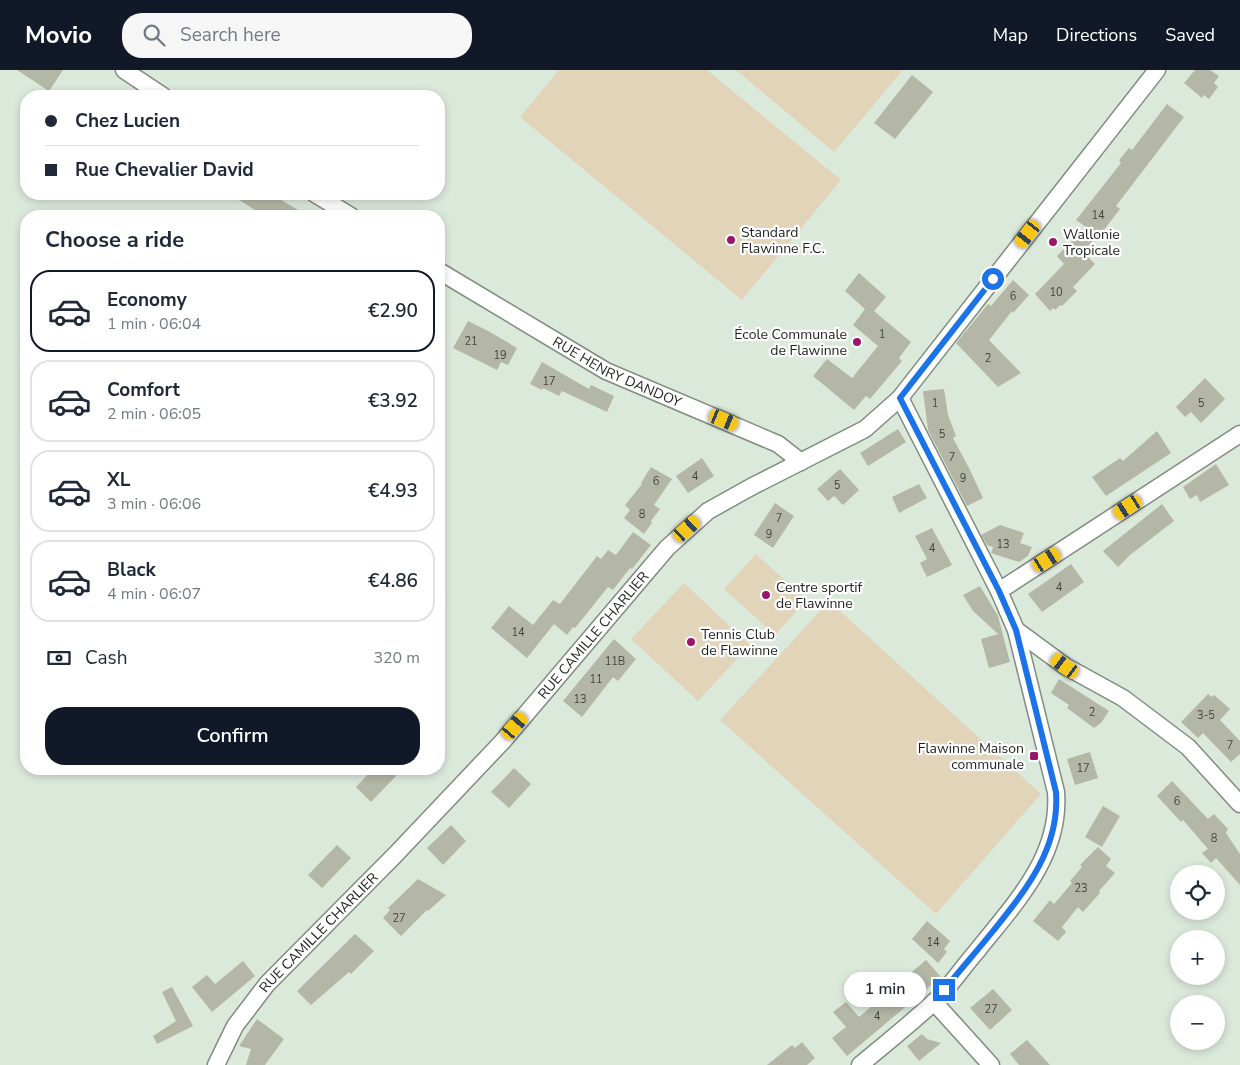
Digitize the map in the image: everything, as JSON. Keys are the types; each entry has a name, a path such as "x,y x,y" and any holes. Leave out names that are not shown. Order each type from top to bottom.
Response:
{"street":[{"path":"124,70 154,90"},
{"name":"RUE CAMILLE CHARLIER","path":"216,1065 235,1026 267,984 395,855 503,742 667,548 708,511 865,429 900,398 1157,70"},
{"path":"325,200 341,210"},
{"name":"RUE HENRY DANDOY","path":"445,275 606,371 778,444 801,462"},
{"path":"860,1065 934,1002 1023,894 1042,863 1057,810 1056,792 1016,630 999,591 900,398"},
{"path":"999,591 1240,434"},
{"path":"1016,630 1065,666 1123,698 1188,747 1240,804"},
{"path":"934,1002 991,1065"}],"shaded area":[{"name":"Standard Flawinne F.C.","path":"559,70 707,70 841,180 742,300 520,117"},
{"path":"736,70 903,70 834,152"},
{"name":"Centre sportif de Flawinne","path":"756,554 807,600 775,635 724,589"},
{"name":"Tennis Club de Flawinne","path":"684,583 750,645 698,701 631,639"},
{"path":"829,601 1041,794 936,914 720,720"}],"building":[{"path":"17,70 63,70 50,90"},
{"path":"1195,70 1210,70 1219,76 1214,83 1218,87 1209,99 1204,95 1202,98 1184,83"},
{"path":"912,75 933,92 895,139 874,123"},
{"path":"1167,104 1184,117 1116,206 1120,209 1083,252 1095,264 1073,287 1077,291 1062,306 1060,305 1055,310 1053,308 1050,311 1035,294 1064,264 1057,256 1086,227 1076,220 1121,163 1119,160 1129,148 1132,150"},
{"path":"239,200 281,200 298,210 255,210"},
{"path":"859,273 886,297 874,311 911,342 899,358 902,361 870,399 866,396 854,410 813,376 827,359 852,378 878,346 853,325 865,309 845,291"},
{"path":"1013,280 1029,295 1013,313 1012,311 989,340 1021,373 998,387 956,343 988,304 991,306"},
{"path":"468,321 517,348 508,365 501,362 497,370 453,348"},
{"path":"542,362 589,389 591,385 614,396 607,412 562,391 559,396 530,384"},
{"path":"1205,378 1225,399 1201,423 1191,412 1185,417 1176,407"},
{"path":"944,389 948,415 956,436 953,438 983,498 967,506 928,430 923,391"},
{"path":"898,429 906,442 868,466 860,453"},
{"path":"1157,431 1171,453 1106,496 1092,477 1120,458 1123,461"},
{"path":"702,458 714,476 688,493 676,476"},
{"path":"1216,464 1229,485 1200,502 1197,495 1190,499 1183,487"},
{"path":"651,467 672,479 654,505 660,509 644,534 624,518 630,510 625,505 642,484"},
{"path":"840,469 859,490 843,505 834,496 828,501 817,489"},
{"path":"919,484 927,498 899,513 892,497"},
{"path":"775,503 794,516 773,548 754,535"},
{"path":"1162,504 1174,521 1130,555 1118,567 1103,551"},
{"path":"1000,525 1024,533 1020,543 1032,547 1028,556 1019,562 991,553 993,547 987,545 981,535"},
{"path":"932,528 952,565 927,577 920,563 927,559 915,536"},
{"path":"633,532 651,545 613,590 608,587 575,628 573,627 567,635 554,624 527,658 491,628 509,606 533,625 553,600 560,604 597,556 601,559 608,550 616,555"},
{"path":"1071,564 1084,582 1042,612 1028,594"},
{"path":"980,586 998,616 1010,662 989,668 981,639 998,634 973,611 963,595"},
{"path":"614,639 636,659 618,681 613,677 582,717 563,701"},
{"path":"1059,679 1109,711 1101,723 1094,728 1067,708 1069,705 1051,693"},
{"path":"1208,694 1212,697 1214,695 1230,709 1220,720 1240,741 1240,754 1231,762 1203,733 1198,738 1181,722"},
{"path":"1090,752 1098,778 1075,785 1067,759"},
{"path":"514,768 531,784 509,808 491,792"},
{"path":"367,775 396,776 371,802 356,787"},
{"path":"1172,781 1208,819 1214,814 1228,829 1226,833 1240,854 1240,885 1225,868 1225,865 1222,865 1216,858 1211,863 1202,853 1208,849 1183,820 1181,822 1157,796"},
{"path":"1103,806 1120,816 1102,847 1085,837"},
{"path":"451,825 466,841 443,865 427,848"},
{"path":"337,845 351,858 322,888 308,875"},
{"path":"1098,847 1111,859 1106,866 1115,873 1083,912 1078,907 1062,927 1066,932 1058,941 1033,921 1050,900 1054,904 1072,883 1070,881 1082,867 1080,865"},
{"path":"418,879 446,895 427,910 401,936 383,918 390,910 388,908"},
{"path":"927,921 950,941 944,949 947,952 938,963 912,939"},
{"path":"355,934 374,951 351,974 349,972 311,1005 297,991"},
{"path":"926,960 941,977 847,1056 832,1038 846,1027 833,1012 846,1002 859,1017"},
{"path":"243,961 255,976 212,1012 192,987 207,975 215,984"},
{"path":"172,987 193,1026 157,1044 153,1036 176,1021 162,992"},
{"path":"993,989 1012,1010 990,1030 970,1008"},
{"path":"257,1019 284,1039 265,1065 246,1065 251,1049 239,1046"},
{"path":"922,1034 927,1039 941,1043 919,1061 907,1046"},
{"path":"1027,1040 1050,1065 1019,1065 1010,1054"},
{"path":"802,1042 815,1058 807,1065 767,1065 792,1045 795,1048"}],"place":[{"name":"Standard Flawinne F.C.","path":"731,240"},
{"name":"Wallonie Tropicale","path":"1053,242"},
{"name":"École Communale de Flawinne","path":"857,342"},
{"name":"Centre sportif de Flawinne","path":"766,595"},
{"name":"Tennis Club de Flawinne","path":"691,642"},
{"name":"Flawinne Maison communale","path":"1034,756"}],"route":[{"path":"944,990 1023,894 1042,863 1057,810 1056,792 1016,630 999,591 900,398 993,279"}]}
